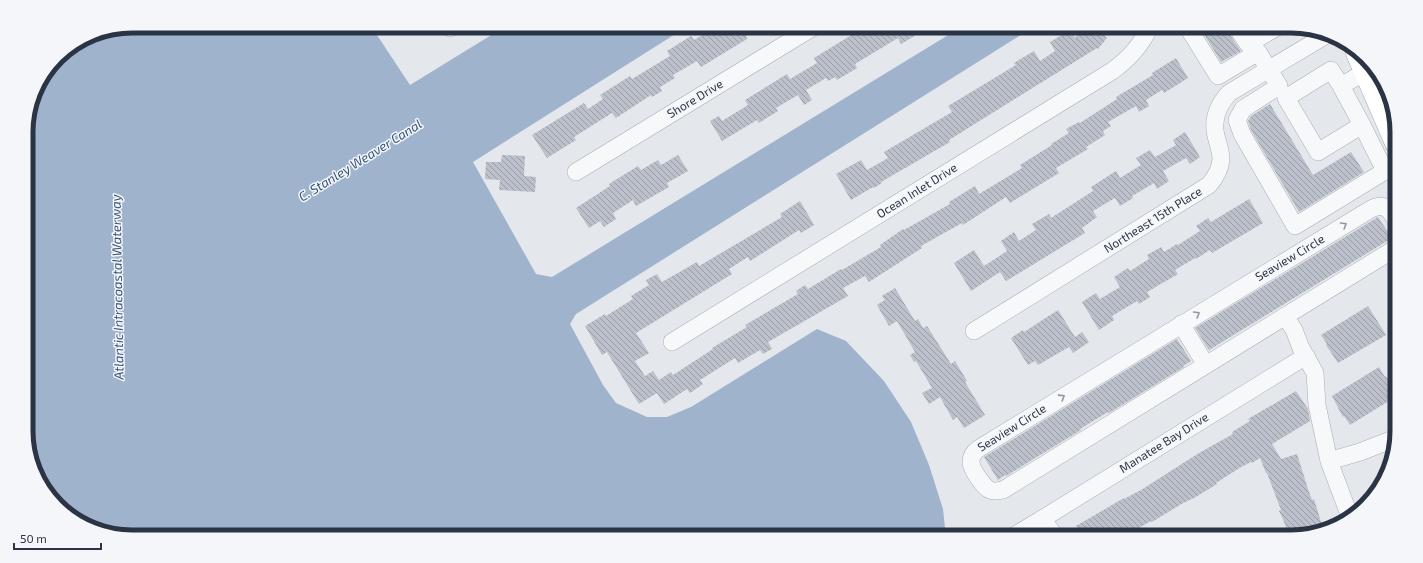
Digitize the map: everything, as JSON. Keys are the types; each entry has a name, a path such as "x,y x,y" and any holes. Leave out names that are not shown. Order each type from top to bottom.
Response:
{"main road":[{"path":"1367,70 1390,127"}],"street":[{"name":"Shore Drive","path":"576,172 804,33"},
{"name":"Ocean Inlet Drive","path":"672,342 1112,71 1125,62 1136,50 1147,33"},
{"path":"1191,33 1218,76 1271,33"},
{"path":"1241,33 1269,69 1318,152 1362,125"},
{"name":"Northeast 15th Place","path":"974,331 1202,191 1215,178 1221,161 1214,126 1215,117 1218,108 1229,93 1322,38"},
{"path":"1341,86 1363,65"},
{"path":"1331,70 1341,86 1385,171 1295,226 1242,134 1237,120 1243,108 1331,70"},
{"name":"Seaview Circle","path":"1390,211 1386,207 1376,206 1180,324 978,449 972,456 972,467 985,488 991,490 1003,490 1390,252"},
{"path":"1285,316 1294,330 1301,348 1315,373 1318,404 1329,461 1348,511"},
{"path":"1180,324 1206,365"},
{"name":"Manatee Bay Drive","path":"1023,530 1306,356"},
{"path":"1329,461 1360,452 1389,439"},
{"path":"1042,518 1051,530"}],"water":[{"path":"376,33 410,85 495,33 677,33 473,162 536,274 552,277 952,33 1024,33 576,314 570,324 603,385 616,403 647,417 667,417 691,407 817,329 846,341 884,381 911,422 929,465 943,509 945,530 126,530 100,525 88,520 67,505 50,486 38,463 34,444 33,126 38,100 46,83 62,62 88,43 107,36 119,34"}],"building":[{"path":"706,33 751,33 746,36 747,39 701,67 697,61 673,75 675,78 660,87 662,91 652,97 651,95 616,118 612,113 574,137 576,140 547,158 532,135 584,103 588,109 603,99 600,95 630,76 632,79 670,56 667,51 691,36 694,40"},
{"path":"855,33 919,33 901,44 898,38 855,64 857,68 837,80 835,77 828,81 826,78 806,90 812,100 804,105 798,95 776,108 778,111 759,123 757,120 722,141 710,121 719,116 722,121 748,105 745,100 787,74 790,79 817,63 814,58"},
{"path":"1065,33 1072,33 1075,38 1079,33 1101,33 1107,38 1098,49 1097,48 949,140 950,142 881,182 882,183 874,188 873,187 851,200 836,174 861,160 867,170 888,158 884,152 952,112 948,106 1016,65 1014,63 1034,51 1040,61 1055,51 1050,42"},
{"path":"1203,33 1229,33 1241,51 1221,62"},
{"path":"1176,58 1188,78 1164,93 1162,90 1146,100 1149,106 1139,112 1136,106 1108,122 1111,126 1103,131 1105,135 1086,147 1088,149 1056,168 1059,173 1010,203 1006,197 963,225 962,223 921,246 922,248 869,282 865,276 843,288 848,296 768,342 772,349 763,354 760,350 738,363 735,358 700,380 703,384 690,393 687,389 664,404 657,393 639,404 607,352 602,355 585,326 605,314 606,316 633,299 631,296 649,285 646,280 657,274 662,282 697,262 699,266 782,217 780,214 800,201 814,225 801,233 799,230 750,261 748,257 729,269 732,274 636,333 649,353 635,361 645,376 653,371 659,380 671,372 673,375 713,349 712,348 747,327 745,325 798,294 796,291 805,285 808,289 841,269 842,270 881,247 880,245 903,229 904,230 950,204 949,202 975,186 979,194 1022,168 1020,165 1069,133 1066,129 1079,122 1080,123 1117,99 1116,97 1153,75 1152,73"},
{"path":"1270,104 1313,175 1351,152 1364,172 1299,212 1251,130 1248,121 1251,116"},
{"path":"1185,132 1200,157 1190,164 1186,158 1163,171 1169,181 1157,189 1154,183 1132,196 1133,198 1120,206 1115,198 1093,211 1097,217 1082,228 1085,233 1006,281 1000,272 971,291 954,263 974,250 984,266 1007,251 1001,241 1014,232 1019,241 1036,230 1032,224 1049,214 1051,218 1093,191 1091,187 1116,171 1120,178 1141,165 1136,158 1150,150 1155,157 1176,145 1173,140"},
{"path":"502,155 525,156 524,176 536,177 535,192 499,190 500,180 485,179 486,162 501,162"},
{"path":"678,155 688,171 667,183 669,187 636,206 633,200 613,213 616,219 604,227 600,221 589,228 576,208 610,186 609,184 638,166 641,170 658,160 661,165"},
{"path":"1249,199 1263,223 1212,253 1210,250 1175,270 1178,274 1147,292 1150,297 1139,304 1137,301 1112,316 1114,320 1099,330 1082,302 1096,293 1100,299 1120,287 1114,277 1128,268 1130,271 1149,259 1147,255 1161,247 1164,252 1177,244 1178,245 1200,231 1196,226 1208,218 1211,222"},
{"path":"1378,217 1390,235 1390,239 1209,350 1195,328"},
{"path":"895,288 915,321 918,319 923,328 927,326 951,364 955,361 967,381 965,382 985,415 964,428 957,417 953,420 940,397 929,404 922,393 932,388 916,361 914,362 910,355 915,352 897,321 889,326 877,305 885,300 882,296"},
{"path":"1368,306 1386,335 1338,363 1321,335"},
{"path":"1058,310 1075,337 1082,332 1089,342 1073,353 1069,347 1038,365 1035,361 1028,365 1011,338 1023,330 1024,332"},
{"path":"1177,339 1191,361 1183,366 1184,367 998,480 984,457"},
{"path":"1379,367 1390,383 1390,400 1350,425 1344,416 1343,417 1332,396"},
{"path":"1296,391 1308,409 1310,421 1272,444 1281,459 1297,454 1308,489 1312,500 1314,499 1322,525 1297,530 1287,530 1279,511 1281,510 1260,458 1241,467 1194,498 1135,530 1079,530 1076,526 1124,498 1141,490 1199,453 1233,434 1232,432 1250,421 1248,419"}],"water label":[{"name":"C. Stanley Weaver Canal","path":"360,160"},
{"name":"Atlantic Intracoastal Waterway","path":"117,287"}]}
